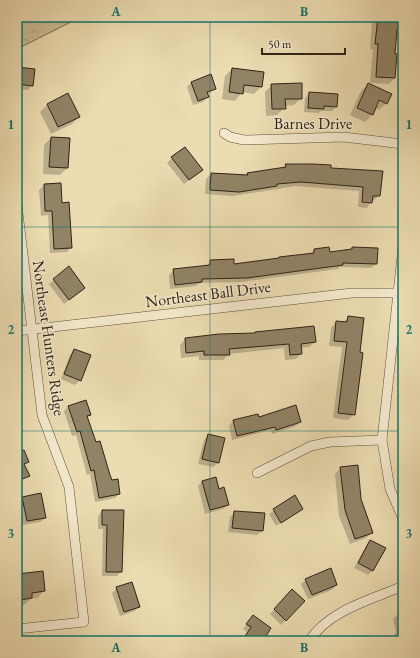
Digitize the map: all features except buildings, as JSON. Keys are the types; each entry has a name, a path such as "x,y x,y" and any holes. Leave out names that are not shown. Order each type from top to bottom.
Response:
{"street":[{"name":"Barnes Drive","path":"224,133 230,137 244,140 336,137 379,140 403,144"},
{"name":"Northeast Hunters Ridge","path":"17,204 42,415 69,487 84,622 17,629"},
{"path":"403,247 400,292 382,440 390,489 403,519"},
{"name":"Northeast Ball Drive","path":"17,331 352,293 400,292"},
{"path":"257,473 311,446 330,442 382,440"},
{"path":"309,641 326,621 403,586"}],"green space":[{"path":"17,17 81,17 17,49"}]}
